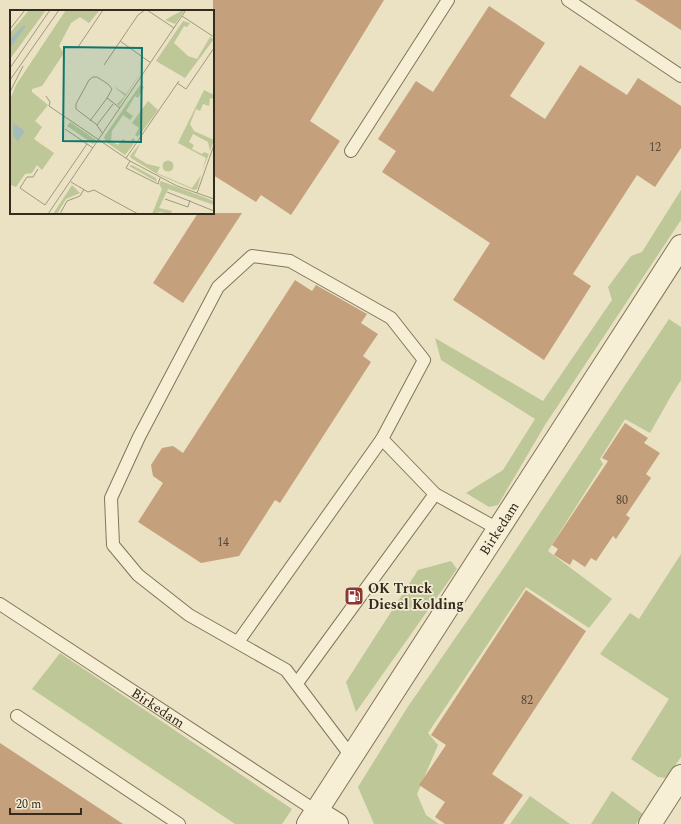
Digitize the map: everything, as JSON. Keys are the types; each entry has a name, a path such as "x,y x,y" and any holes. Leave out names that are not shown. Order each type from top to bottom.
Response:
{"street":[{"name":"Birkedam","path":"312,818 681,246"},
{"path":"650,824 681,776"},
{"path":"312,818 337,824"}],"lane":[{"path":"351,151 448,0"},
{"path":"568,0 681,76"},
{"path":"238,642 382,439 424,360 391,318 290,261 252,256 218,287 139,437 111,498 113,545 138,575 190,615 286,670 351,756"},
{"path":"382,439 435,494 498,529"},
{"path":"297,683 435,494"},
{"name":"Birkedam","path":"0,604 312,818"},
{"path":"17,716 179,824"}],"green space":[{"path":"681,190 681,220 545,425 498,505 489,507 466,493 503,470 535,419 441,360 435,338 543,401 612,300 608,287 631,256 642,252"},
{"path":"669,319 681,327 681,380 650,433 625,419 600,459 603,464 548,551 612,599 589,628 526,587 428,733 438,745 417,794 426,815 439,824 374,824 358,787 407,708 507,563"},
{"path":"681,554 681,757 666,778 658,777 631,759 669,699 600,654 630,613 639,619"},
{"path":"451,561 457,569 356,712 346,682 418,570"},
{"path":"60,653 292,809 282,824 235,824 32,689"},
{"path":"612,791 643,814 636,824 591,824"},
{"path":"530,796 570,824 510,824"}],"building":[{"path":"213,0 384,0 310,121 340,141 291,215 261,195 256,202 214,176"},
{"path":"635,0 681,0 681,30"},
{"path":"489,6 545,43 510,96 545,119 580,65 627,95 638,78 681,106 681,148 655,187 637,175 573,274 591,286 544,360 453,300 490,243 382,172 396,151 378,139 416,81 433,92"},
{"path":"242,213 183,303 153,283 197,214"},
{"path":"295,280 312,291 316,285 367,314 361,323 378,334 363,356 371,362 280,503 275,500 239,556 201,563 138,522 163,483 153,476 151,465 162,448 173,446 183,453"},
{"path":"625,423 648,438 644,443 660,453 646,474 651,478 626,515 630,518 616,539 613,536 596,561 591,558 585,567 573,559 570,565 554,555 558,549 552,545 608,461 602,458"},
{"path":"526,590 586,631 492,774 523,795 503,824 445,824 435,817 445,802 419,785 446,745 431,735"},
{"path":"0,743 123,824 0,824"}],"place":[{"name":"OK Truck Diesel Kolding","path":"354,596"}]}
